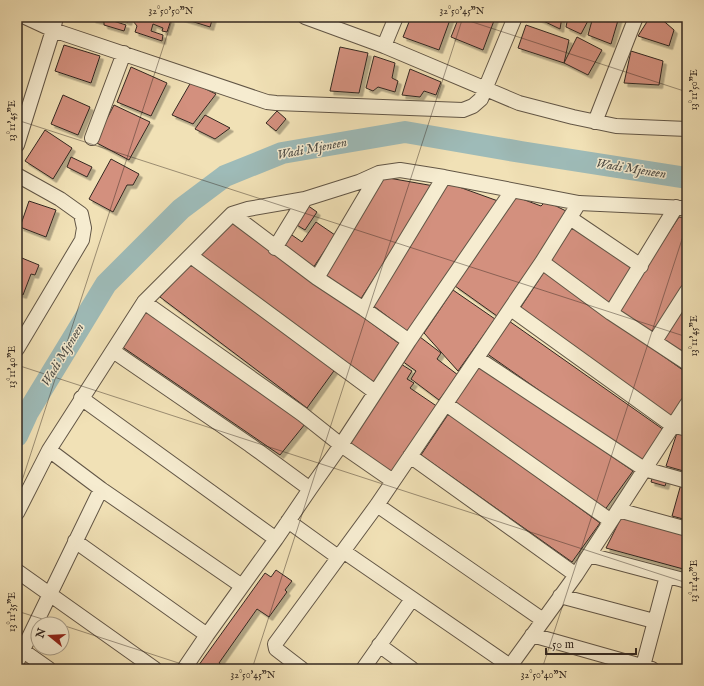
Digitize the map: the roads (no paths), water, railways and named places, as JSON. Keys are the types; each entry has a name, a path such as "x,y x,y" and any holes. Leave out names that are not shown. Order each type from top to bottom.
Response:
{"street":[{"path":"24,17 55,23 124,53 267,102 463,110 473,106 481,99 515,17"},
{"path":"305,17 384,46 519,103 616,126 687,129"},
{"path":"384,46 396,17"},
{"path":"595,122 636,17"},
{"path":"17,145 55,23"},
{"path":"92,138 124,53"},
{"path":"17,513 49,450 144,302 232,214 248,209 305,200 359,182 379,173 400,170 579,203 682,208"},
{"path":"317,278 379,173"},
{"path":"17,175 60,199 81,214 84,228 82,240 17,349"},
{"path":"364,309 444,177"},
{"path":"184,669 341,445 409,341 512,191"},
{"path":"275,248 305,200"},
{"path":"302,669 276,649 274,644 377,505 511,309 579,203"},
{"path":"611,313 640,266 682,208"},
{"path":"232,214 275,248 409,341"},
{"path":"570,218 640,266"},
{"path":"191,256 376,392"},
{"path":"542,262 611,313 687,363"},
{"path":"655,341 687,291"},
{"path":"144,302 302,414 341,445 393,481"},
{"path":"511,309 672,425 687,429"},
{"path":"113,351 310,488"},
{"path":"477,358 644,469 687,481"},
{"path":"81,398 276,539"},
{"path":"446,404 614,515 687,529"},
{"path":"288,521 412,599 509,668 576,575 687,404"},
{"path":"49,450 101,489 242,586"},
{"path":"410,456 576,575"},
{"path":"49,669 19,656 101,489"},
{"path":"377,505 543,620"},
{"path":"75,541 207,635"},
{"path":"589,555 687,581"},
{"path":"17,571 155,669"},
{"path":"532,635 647,668 654,621 667,576"},
{"path":"560,596 654,621"},
{"path":"363,669 412,599"},
{"path":"379,645 412,669"}],"waterway":[{"name":"Wadi Mjeneen","path":"17,436 28,412 106,284 181,209 225,176 282,153 405,132 687,178"}]}
